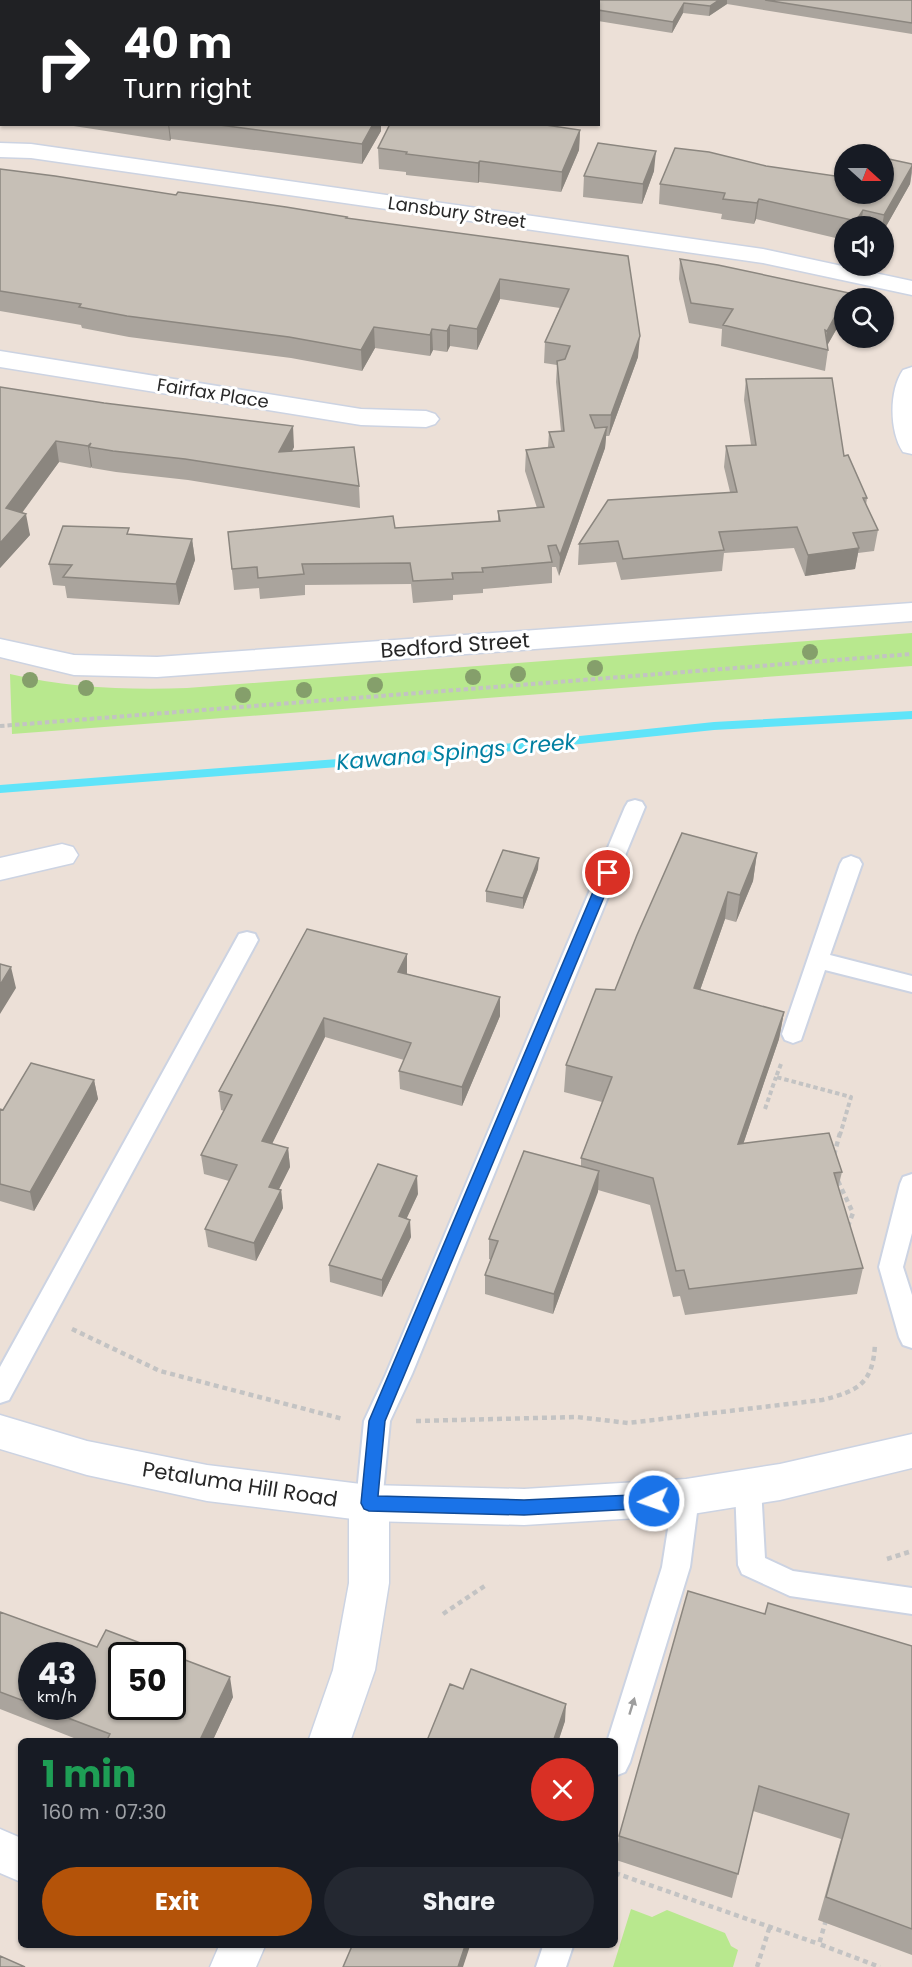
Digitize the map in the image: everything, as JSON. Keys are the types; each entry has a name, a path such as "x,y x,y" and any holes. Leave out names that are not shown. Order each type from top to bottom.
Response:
{"street":[{"name":"Lansbury Street","path":"0,150 31,151 764,256 912,288"},
{"name":"Fairfax Place","path":"0,360 362,417 426,419"},
{"path":"912,375 906,391 906,426 912,446"},
{"name":"Bedford Street","path":"0,648 74,664 157,667 912,612"},
{"path":"0,869 62,855"},
{"name":"Petaluma Hill Road","path":"0,1432 87,1458 207,1483 369,1503 524,1507 686,1497 780,1482 912,1451"},
{"path":"330,1738 356,1659 369,1583 369,1503"},
{"path":"0,1851 18,1859"}],"lane":[{"path":"369,1503 377,1421 635,807"},
{"path":"793,1034 851,864"},
{"path":"0,1392 247,940"},
{"path":"818,960 912,984"},
{"path":"912,1184 891,1267 912,1337"},
{"path":"748,1487 752,1565 790,1583 912,1601"},
{"path":"618,1752 676,1567 686,1497"},
{"path":"551,1967 557,1948"}],"path":[{"path":"0,726 912,654"},
{"path":"765,1109 776,1077"},
{"path":"811,1085 851,1097 834,1157"},
{"path":"835,1176 853,1213 847,1228"},
{"path":"41,1319 83,1333 160,1371 351,1421 577,1418 628,1423 822,1400 852,1393 871,1375 875,1364 875,1336"},
{"path":"443,1614 486,1585"},
{"path":"618,1874 770,1926 880,1967"},
{"path":"819,1944 828,1912"},
{"path":"757,1967 770,1926"}],"green space":[{"path":"912,633 912,666 12,734 10,674 98,687 187,688"},
{"path":"631,1909 652,1917 667,1910 725,1933 731,1946 738,1950 733,1967 613,1967"}],"building":[{"path":"600,0 719,0 710,6 684,3 673,22 600,10"},
{"path":"765,0 912,0 912,23"},
{"path":"227,126 372,126 362,144"},
{"path":"389,126 553,126 580,130 562,172 406,154 407,152 378,148"},
{"path":"598,143 656,151 643,184 584,176"},
{"path":"675,148 709,152 766,166 834,176 834,204 890,204 884,215 863,210 859,216 834,216 759,199 757,203 723,199 725,193 660,184"},
{"path":"894,160 912,164 894,198"},
{"path":"0,169 628,256 640,336 611,415 590,415 595,428 607,427 560,555 556,545 548,546 552,562 482,568 483,572 452,573 453,579 413,581 410,563 302,564 304,574 258,578 257,567 232,569 228,532 393,516 395,528 500,521 498,511 544,507 526,450 554,447 549,432 564,431 557,361 565,359 570,346 545,342 569,289 500,279 477,329 450,325 447,331 432,329 430,335 374,327 361,350 289,337 127,316 79,307 81,304 0,291"},
{"path":"680,259 834,290 834,318 827,331 825,330 828,350 723,325 733,309 691,303"},
{"path":"832,378 844,456 848,455 867,498 863,498 878,530 853,533 859,548 808,555 797,527 719,532 724,550 623,559 618,541 579,544 608,500 737,492 726,446 756,445 746,379"},
{"path":"0,387 104,403 293,426 279,452 354,447 359,486 185,459 89,447 91,443 88,446 56,441 6,508 26,514 0,543"},
{"path":"63,526 129,528 127,534 192,539 176,584 63,577 72,565 49,564"},
{"path":"682,833 757,853 740,895 728,892 694,988 784,1012 738,1144 829,1133 842,1172 834,1173 863,1268 689,1289 684,1270 676,1271 653,1178 581,1158 612,1077 566,1065 596,989 615,990"},
{"path":"503,850 539,858 523,898 486,891"},
{"path":"307,929 407,954 398,972 500,997 462,1087 399,1071 411,1043 324,1018 262,1141 288,1148 269,1187 281,1190 254,1243 205,1229 237,1165 201,1155 232,1095 219,1091"},
{"path":"0,964 11,967 0,985"},
{"path":"31,1063 94,1080 30,1192 0,1184 0,1109 3,1110"},
{"path":"524,1151 599,1171 554,1294 485,1275 498,1241 489,1239"},
{"path":"378,1164 417,1176 399,1216 410,1220 382,1280 329,1265"},
{"path":"688,1591 765,1614 768,1603 912,1646 912,1929 826,1897 849,1814 759,1786 738,1874 619,1836"},
{"path":"0,1612 83,1642 18,1642 18,1699 0,1692"},
{"path":"106,1630 138,1642 108,1642 108,1720 186,1720 186,1660 230,1677 201,1738 108,1738 110,1734 73,1720 96,1720 96,1647"},
{"path":"471,1669 566,1704 554,1738 428,1738 450,1684 463,1689"},
{"path":"351,1948 464,1948 458,1967 343,1967"},
{"path":"0,1956 25,1967 0,1967"}],"waterway":[{"name":"Kawana Spings Creek","path":"0,789 416,757 714,726 912,715"}],"route":[{"path":"608,873 399,1374 377,1421 369,1503 524,1507 654,1501"}]}
